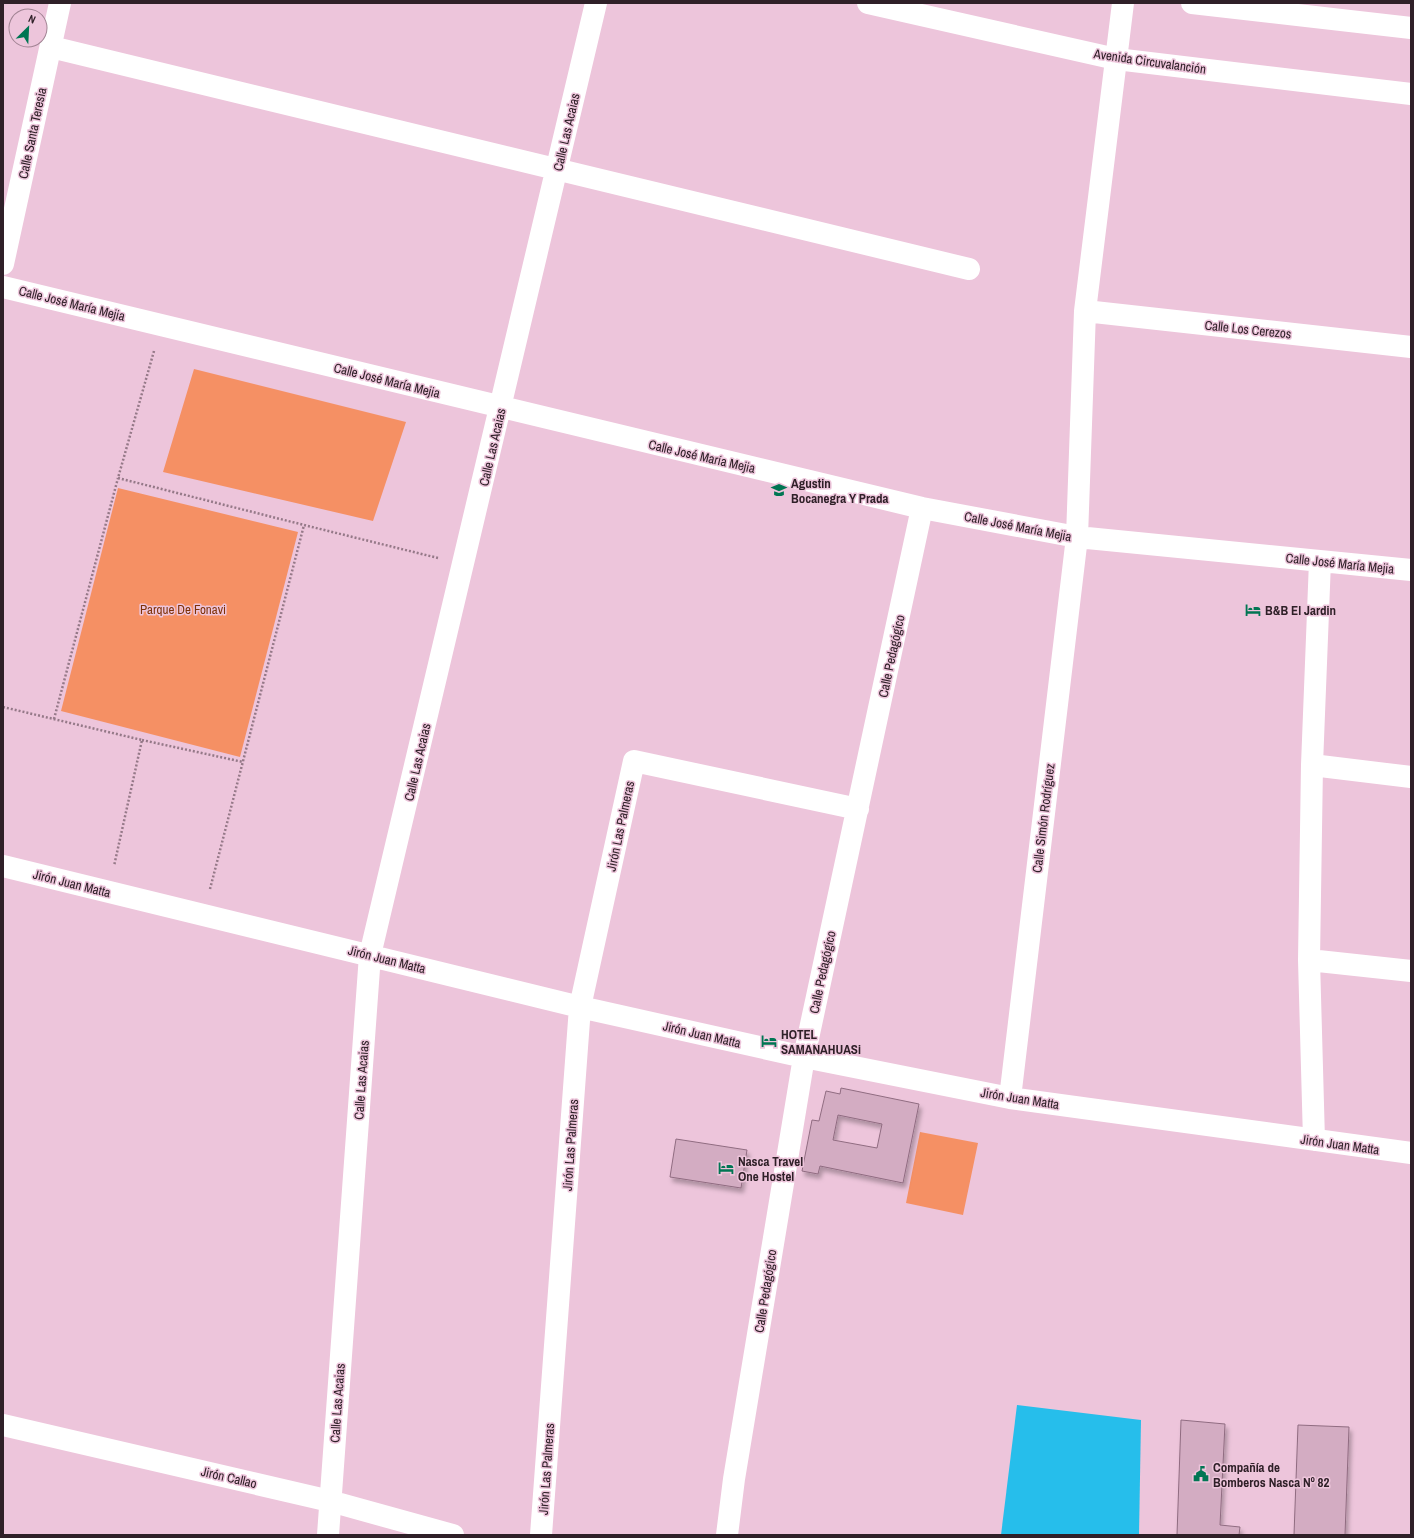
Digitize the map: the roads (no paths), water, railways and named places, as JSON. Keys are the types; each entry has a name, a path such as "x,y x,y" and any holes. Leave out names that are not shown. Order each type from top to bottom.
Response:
{"street":[{"name":"Calle Santa Teresia","path":"3,264 60,3"},
{"name":"Calle Las Acaias","path":"328,1535 370,955 596,3"},
{"name":"Avenida Circuvalanción","path":"868,3 1116,59 1411,94"},
{"name":"Calle Simón Rodríguez","path":"1010,1098 1077,537 1085,311 1123,3"},
{"path":"1192,3 1411,28"},
{"path":"51,47 969,269"},
{"name":"Calle José María Mejia","path":"3,287 501,408 922,508 1077,537 1411,570"},
{"name":"Calle Los Cerezos","path":"1085,311 1411,347"},
{"name":"Calle Pedagógico","path":"728,1535 734,1480 804,1057 922,508"},
{"path":"1314,1140 1309,960 1312,766 1320,561"},
{"name":"Jirón Las Palmeras","path":"541,1535 580,1007 634,761 858,809"},
{"path":"1312,766 1411,777"},
{"name":"Jirón Juan Matta","path":"3,866 580,1007 804,1057 1010,1098 1411,1153"},
{"path":"1309,960 1411,971"},
{"name":"Jirón Callao","path":"3,1424 330,1501 453,1535"}],"water":[{"path":"1017,1405 1141,1420 1139,1535 1001,1535"}],"place":[{"name":"Agustin Bocanegra Y Prada","path":"779,490"},
{"name":"B&B El Jardin","path":"1253,610"},
{"name":"HOTEL SAMANAHUASi","path":"769,1041"},
{"name":"Nasca Travel One Hostel","path":"726,1168"},
{"name":"Compañía de Bomberos Nasca Nº 82","path":"1201,1474"}],"park label":[{"name":"Parque De Fonavi","path":"183,609"}]}
